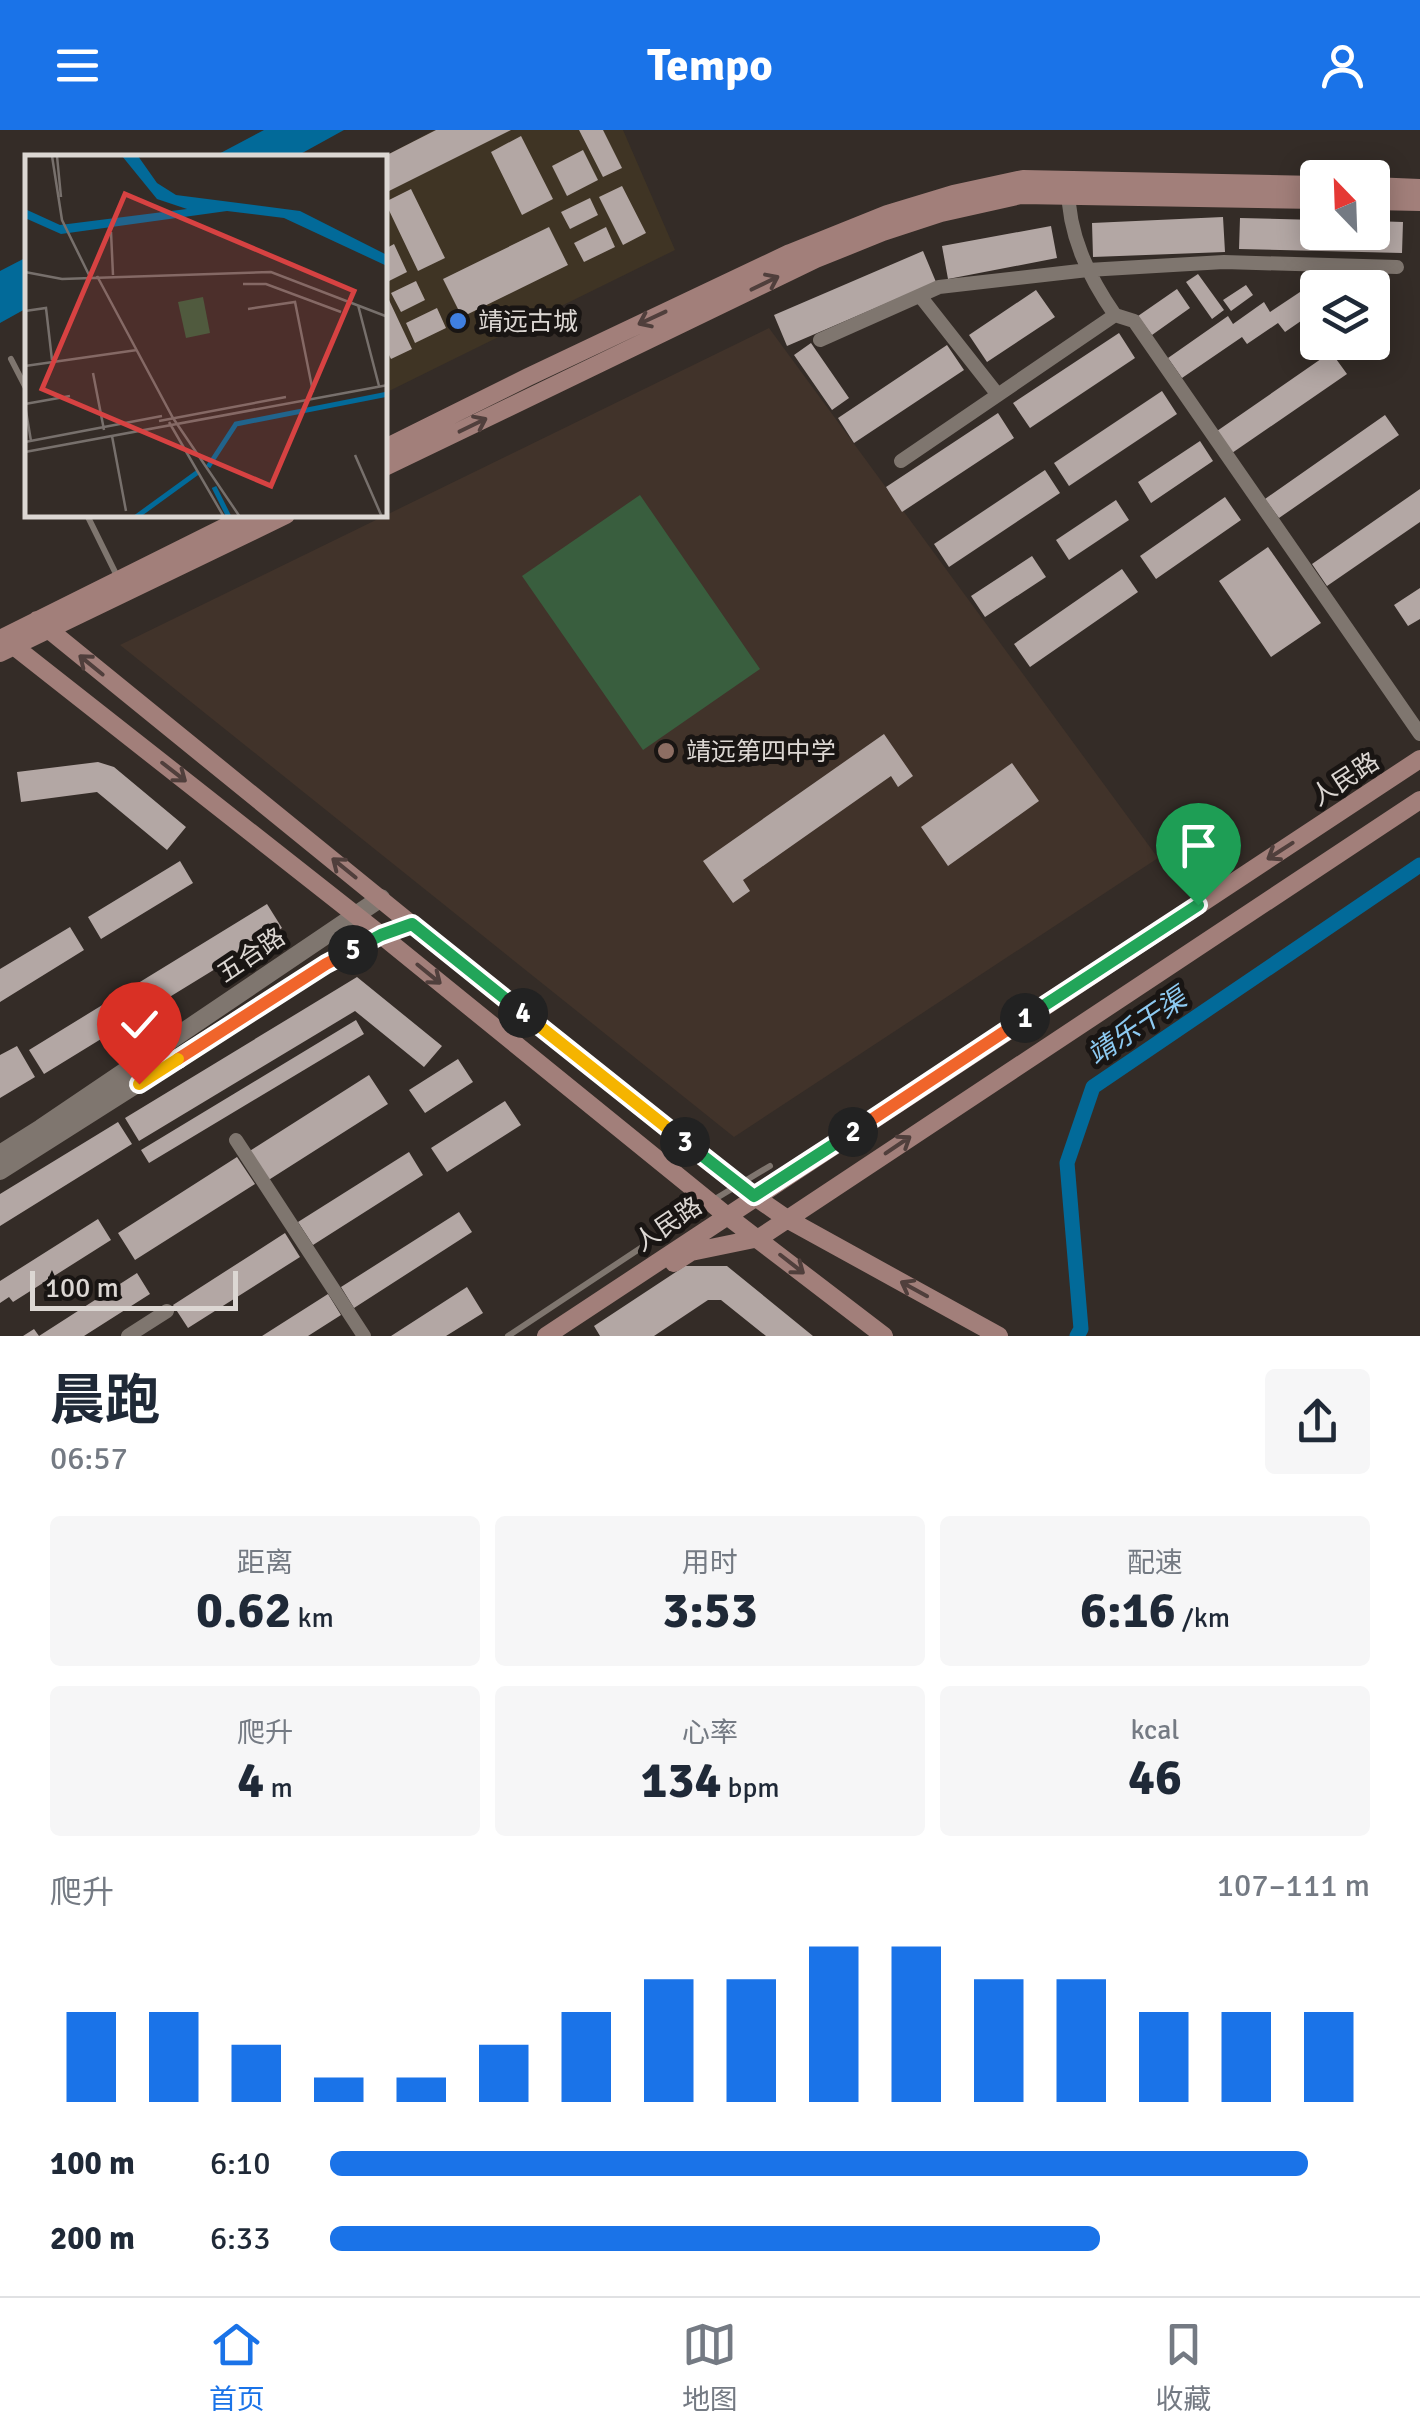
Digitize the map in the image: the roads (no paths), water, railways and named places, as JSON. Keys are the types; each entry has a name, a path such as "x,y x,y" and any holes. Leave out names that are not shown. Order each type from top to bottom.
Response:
{"main road":[{"path":"388,447 790,254 887,214 953,194 1023,179 1068,187 1300,199"},
{"path":"388,466 816,259 882,232 941,214 1068,187 1300,185"},
{"path":"1390,187 1420,188"},
{"path":"1390,201 1420,202"},
{"path":"243,518 119,580 4,645 381,935 726,1215 884,1336"},
{"path":"42,625 279,518"},
{"path":"42,625 754,1196 787,1219 999,1336"},
{"name":"人民路","path":"546,1336 1420,759"},
{"name":"人民路","path":"566,1336 691,1252 759,1238 1420,800"},
{"path":"956,1312 958,1336"}],"street":[{"path":"1068,187 1072,227 1100,293 1115,314 1134,320 1420,734"},
{"path":"820,340 939,287 1088,270 1224,262 1397,267"},
{"path":"920,296 998,395"},
{"path":"901,461 1115,314"},
{"name":"五合路","path":"0,1154 381,898"},
{"name":"五合路","path":"0,1171 326,964 381,935 412,924"},
{"path":"236,1140 364,1336"},
{"path":"128,1336 166,1311"}],"lane":[{"path":"11,359 25,386"},
{"path":"89,518 119,580"},
{"path":"508,1336 770,1166"}],"water":[{"path":"264,130 344,130 299,155 217,155"},
{"path":"25,258 25,309 0,323 0,271"}],"waterway":[{"name":"靖乐干渠","path":"1077,1336 1081,1329 1067,1163 1093,1087 1420,865"}],"place":[{"name":"靖远古城","path":"458,321"},
{"name":"靖远第四中学","path":"666,751"}]}
